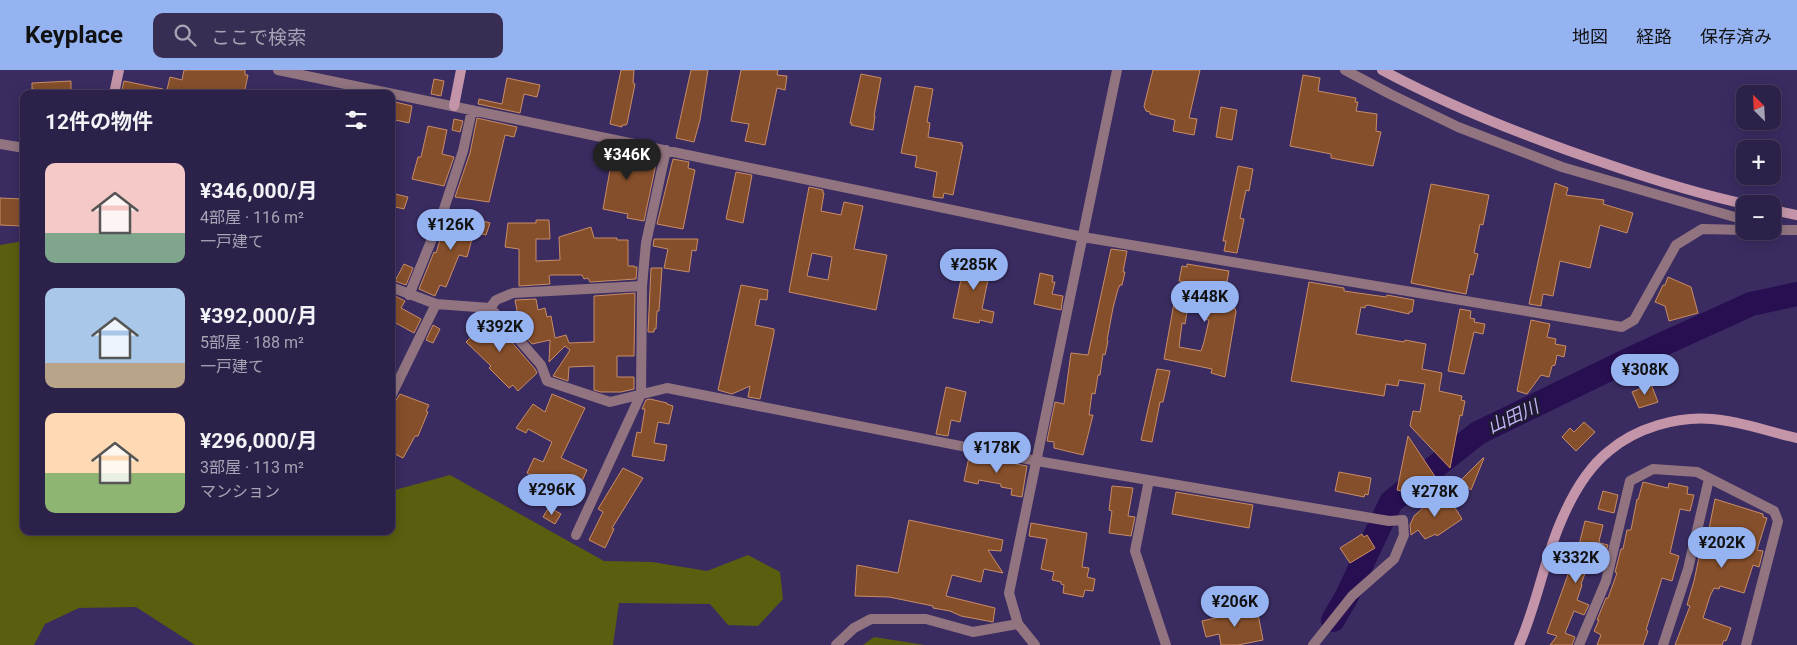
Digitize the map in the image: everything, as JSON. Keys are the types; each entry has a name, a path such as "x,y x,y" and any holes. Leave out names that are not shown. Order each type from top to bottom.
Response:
{"street":[{"path":"115,90 119,70"},
{"path":"278,70 376,90"},
{"path":"454,106 461,70"},
{"path":"1035,645 1018,624 1009,593 1117,70"},
{"path":"1346,70 1458,127 1562,167 1736,217"},
{"path":"1382,70 1432,96 1557,147 1645,177 1736,202"},
{"path":"395,94 1083,237 1622,327 1634,320 1676,246 1702,229 1736,230"},
{"path":"409,295 443,212 463,151 472,110"},
{"path":"0,144 20,147"},
{"path":"576,536 641,394 642,286 646,243 666,150"},
{"path":"1781,212 1797,215"},
{"path":"1781,230 1797,230"},
{"path":"490,308 496,300 513,293 642,286"},
{"path":"395,289 436,304 490,308 501,318 541,365 547,381 610,402 668,388 1037,461 1389,521 1404,520 1404,535 1394,559 1352,596 1314,645"},
{"path":"395,388 436,304"},
{"path":"1519,645 1528,624 1559,527 1577,488 1590,470 1609,450 1654,426 1685,419 1712,419 1797,438"},
{"path":"1579,645 1606,581 1630,481 1653,469 1697,472 1774,511 1778,522 1746,645"},
{"path":"1663,645 1688,569 1709,478"},
{"path":"1149,480 1135,551 1166,645"},
{"path":"836,645 854,628 871,619 926,619 973,632 1018,624"}],"shaded area":[{"path":"20,242 20,535 395,535 395,490 450,475 604,561 652,562 707,571 748,555 780,572 783,599 758,626 728,625 710,604 619,603 613,645 195,645 136,607 79,608 45,624 34,645 0,645 0,245"},
{"path":"874,637 925,645 863,645"}],"building":[{"path":"184,70 245,70 245,75 248,75 245,90 167,90 170,77 182,80"},
{"path":"621,70 634,70 633,83 635,84 627,124 622,125 622,127 610,124"},
{"path":"691,70 708,70 700,120 694,142 676,138"},
{"path":"741,70 778,70 777,75 787,76 785,90 777,88 765,145 745,141 749,124 731,121"},
{"path":"1153,70 1200,70 1189,118 1197,119 1194,135 1173,131 1175,120 1150,114 1150,112 1146,111 1144,106"},
{"path":"861,74 881,78 873,130 851,125 852,123 850,123"},
{"path":"1303,75 1320,78 1318,91 1356,98 1355,102 1358,102 1356,111 1377,114 1376,131 1381,132 1373,166 1331,158 1331,154 1290,146"},
{"path":"507,78 540,85 537,97 524,94 520,113 478,104 479,99 502,104"},
{"path":"434,79 444,81 441,96 431,94"},
{"path":"71,81 71,90 32,89 32,83"},
{"path":"124,81 163,89 163,90 122,90"},
{"path":"915,86 933,89 927,122 930,123 928,137 962,143 961,145 963,145 953,195 944,193 943,198 933,197 937,172 915,167 917,156 901,153"},
{"path":"395,102 412,106 409,123 395,120"},
{"path":"1221,107 1237,110 1232,140 1216,137"},
{"path":"477,118 517,127 514,137 505,135 489,202 455,197 470,153"},
{"path":"454,119 463,121 460,132 452,130"},
{"path":"428,126 447,130 442,154 454,157 444,186 412,179 418,157 421,157"},
{"path":"599,144 609,146 609,148 648,154 647,162 656,164 644,221 627,218 628,214 603,209 610,166 595,163"},
{"path":"673,159 689,162 688,168 695,170 683,229 657,224"},
{"path":"1238,166 1253,169 1249,191 1246,190 1240,218 1244,219 1237,253 1224,251 1226,241 1223,241"},
{"path":"736,172 752,175 743,223 726,219"},
{"path":"1555,183 1568,188 1566,195 1604,200 1603,204 1633,213 1627,233 1600,225 1590,268 1560,261 1553,296 1543,294 1541,306 1529,304"},
{"path":"1431,184 1489,195 1483,225 1480,224 1474,253 1478,254 1473,275 1470,274 1466,294 1411,283"},
{"path":"809,187 823,190 821,211 841,215 844,202 863,206 854,249 887,255 876,310 789,292","holes":["812,253 832,257 828,280 807,276"]},
{"path":"395,194 408,197 404,209 395,207"},
{"path":"0,198 20,199 20,226 0,225"},
{"path":"456,213 490,223 486,235 474,232 467,257 459,255 446,287 440,285 435,296 419,289 434,252 436,253 444,227 451,229"},
{"path":"536,220 549,220 550,239 536,239 536,261 560,260 559,237 591,227 594,238 628,240 628,266 637,267 636,279 590,282 588,278 584,279 582,275 551,275 549,276 550,284 519,286 519,249 505,247 508,223 536,223"},
{"path":"654,239 698,239 696,251 692,250 689,272 664,268 668,249 653,246"},
{"path":"1111,249 1127,251 1123,272 1125,272 1113,308 1108,341 1105,355 1103,354 1095,394 1092,393 1089,415 1093,415 1083,455 1054,448 1054,442 1047,441 1055,402 1064,404 1071,353 1088,355"},
{"path":"966,255 992,260 982,309 994,312 992,323 980,320 979,323 953,318"},
{"path":"404,264 413,268 406,285 395,281"},
{"path":"1187,264 1229,271 1223,304 1235,308 1236,312 1225,377 1211,373 1212,369 1164,359 1174,303 1188,306 1185,324 1182,323 1179,347 1201,351 1204,342 1209,320 1204,319 1210,286 1179,281 1182,266 1187,267"},
{"path":"651,268 662,268 656,329 654,329 654,332 648,332"},
{"path":"1040,273 1053,276 1052,282 1055,282 1052,294 1063,296 1061,310 1034,304"},
{"path":"1668,277 1691,287 1698,313 1669,321 1665,306 1655,302"},
{"path":"1309,282 1344,288 1344,291 1386,297 1387,295 1414,300 1412,312 1409,312 1409,314 1368,305 1365,308 1361,307 1356,334 1426,344 1422,369 1442,373 1439,391 1462,396 1461,400 1465,401 1462,416 1460,415 1450,468 1410,426 1413,411 1420,412 1425,384 1399,380 1398,386 1386,384 1384,396 1291,381"},
{"path":"741,285 768,290 767,300 760,299 755,325 774,329 760,399 748,397 750,386 732,394 718,390"},
{"path":"635,293 634,356 617,356 617,377 634,377 634,389 621,392 594,390 594,366 569,367 568,381 553,376 570,350 565,346 549,362 550,340 532,344 521,332 515,300 536,299 538,310 545,308 547,317 551,316 555,338 566,335 569,343 594,342 594,296"},
{"path":"395,296 405,301 401,308 421,319 414,333 395,323"},
{"path":"1460,309 1471,311 1470,318 1475,319 1474,322 1485,324 1483,334 1474,332 1464,374 1448,371"},
{"path":"482,314 487,315 496,324 537,373 518,391 513,385 509,388 489,368 491,366 466,342 471,337 466,331"},
{"path":"1531,320 1550,324 1547,337 1556,339 1555,344 1566,346 1564,357 1557,355 1555,365 1552,366 1549,377 1541,375 1527,394 1517,391"},
{"path":"433,325 440,329 433,343 426,340"},
{"path":"1157,369 1170,371 1163,402 1160,402 1152,442 1141,440"},
{"path":"1651,384 1658,402 1639,408 1632,392"},
{"path":"946,387 966,392 960,422 951,420 948,436 936,434"},
{"path":"400,394 429,405 418,436 415,436 403,458 395,454 395,402"},
{"path":"552,394 585,408 561,458 587,470 582,481 570,475 568,478 561,474 549,498 531,488 536,478 527,473 534,458 543,462 552,442 528,429 526,433 516,428 533,404 545,412"},
{"path":"650,399 673,406 669,424 658,422 654,443 667,445 664,461 632,456 637,432 641,433 645,409 642,409 646,400"},
{"path":"1584,422 1595,432 1576,451 1562,437 1570,428 1574,432"},
{"path":"1408,436 1442,487 1412,481 1409,493 1397,490"},
{"path":"969,457 1027,466 1022,497 1011,495 1012,489 1001,487 1001,484 979,480 978,484 964,481"},
{"path":"1484,458 1471,490 1461,480"},
{"path":"623,468 643,478 612,528 614,529 605,548 589,540 603,512 598,509"},
{"path":"1339,472 1371,478 1368,495 1365,494 1364,497 1335,491"},
{"path":"1643,482 1668,488 1669,483 1688,487 1687,494 1694,495 1690,511 1680,509 1670,553 1679,556 1672,581 1662,578 1643,645 1597,645 1601,635 1594,631 1599,620 1597,620 1606,598 1608,598 1617,573 1615,572 1621,549 1623,549 1627,530 1631,530 1637,499"},
{"path":"1112,486 1133,488 1128,516 1135,517 1131,536 1109,533 1112,511 1109,510"},
{"path":"1603,491 1618,495 1614,513 1598,509"},
{"path":"1176,492 1253,505 1249,528 1172,514"},
{"path":"1445,492 1444,498 1447,495 1462,519 1437,536 1436,534 1425,539 1418,530 1411,535 1410,525 1414,516"},
{"path":"1715,499 1763,514 1763,517 1767,518 1757,550 1763,551 1759,567 1753,565 1744,593 1720,586 1719,589 1714,588 1710,596 1703,618 1731,628 1726,641 1724,640 1722,645 1675,645 1690,606 1687,605 1700,553 1704,554"},
{"path":"549,507 561,514 555,524 543,517"},
{"path":"909,520 1003,540 1001,551 988,550 1003,573 984,569 981,582 952,575 946,596 995,608 993,622 961,616 950,611 933,608 933,606 889,597 855,596 857,565 898,573"},
{"path":"1585,521 1603,525 1599,541 1608,545 1605,555 1593,552 1581,584 1577,600 1589,605 1584,615 1574,611 1565,633 1575,637 1572,645 1550,645 1557,636 1547,633 1580,541"},
{"path":"1031,523 1087,533 1082,567 1089,568 1087,577 1095,579 1093,591 1085,590 1083,597 1063,593 1064,585 1061,582 1052,580 1054,572 1041,569 1047,539 1029,536"},
{"path":"1362,534 1364,537 1367,535 1375,548 1350,563 1340,548"},
{"path":"1257,609 1263,640 1238,645 1221,645 1219,634 1206,637 1202,621"}],"waterway":[{"name":"山田川","path":"1333,620 1347,596 1391,502 1478,433 1628,360 1751,304 1797,294"}]}
